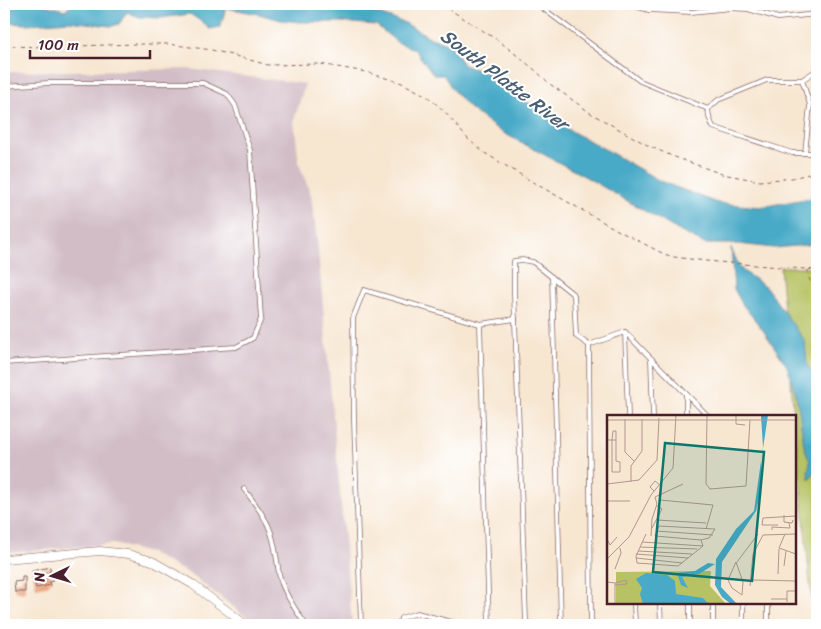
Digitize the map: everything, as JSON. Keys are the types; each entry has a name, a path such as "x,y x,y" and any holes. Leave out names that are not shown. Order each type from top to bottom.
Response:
{"street":[{"path":"4,559 100,551 142,557 192,584 246,625"}],"lane":[{"path":"538,4 640,81 708,109"},
{"path":"628,4 649,10 691,12 731,8 748,9 778,18 817,14"},
{"path":"708,109 718,100 767,80 802,80 817,70"},
{"path":"802,80 810,105 805,153"},
{"path":"4,86 49,83 203,83 227,94 235,105 250,150 261,319 254,338 236,347 4,363"},
{"path":"708,109 713,127 792,153 817,153"},
{"path":"530,625 526,621 514,261 533,262 574,295 576,336 590,345"},
{"path":"552,277 561,625"},
{"path":"361,625 354,420 353,318 364,290 480,324 515,319"},
{"path":"480,324 489,625"},
{"path":"590,345 625,332"},
{"path":"625,332 707,415"},
{"path":"625,332 628,415"},
{"path":"590,345 591,625"},
{"path":"651,359 654,415"},
{"path":"686,394 686,415"},
{"path":"244,490 269,526 281,579 292,605 306,625"},
{"path":"634,604 635,625"},
{"path":"660,604 661,625"},
{"path":"690,604 690,625"},
{"path":"713,604 713,625"},
{"path":"743,604 743,625"},
{"path":"768,604 768,625"},
{"path":"400,625 401,618 417,613 463,625"}],"path":[{"path":"440,4 499,41 550,84 592,114 664,153 722,174 760,181 792,178 817,172"},
{"path":"4,46 65,47 168,44 219,52 268,66 320,64 349,68 386,78 416,89 432,99 466,137 483,152 626,235 664,254 724,263 817,270"},
{"path":"808,270 810,281 817,288"},
{"path":"817,566 817,610"}],"shaded area":[{"path":"189,69 305,84 294,120 299,164 311,195 317,240 352,625 257,625 190,574 150,553 114,544 4,553 4,72"}],"green space":[{"path":"780,267 817,267 817,625 814,625 796,435 796,415 794,415"}],"water":[{"path":"4,4 41,4 65,10 74,4 123,4 129,7 134,4 300,4 332,6 376,13 405,23 431,38 452,46 463,65 487,73 514,91 549,119 660,181 717,203 760,207 817,197 817,244 774,248 739,244 705,244 500,131 469,108 452,89 444,75 434,75 414,49 397,42 376,25 281,20 226,8 220,27 210,29 190,14 161,18 140,17 127,12 119,24 111,26 69,21 29,24 4,23"},
{"path":"731,248 739,266 766,287 805,341 807,364 817,382 817,470 809,479 810,462 804,446 795,391 787,366 763,330 743,305 734,289"}],"building":[{"path":"50,567 51,571 49,571 53,581 49,582 50,585 36,588 32,571"},
{"path":"22,577 25,577 25,592 15,592 14,582 22,581"}],"water label":[{"name":"South Platte River","path":"505,79"}]}
